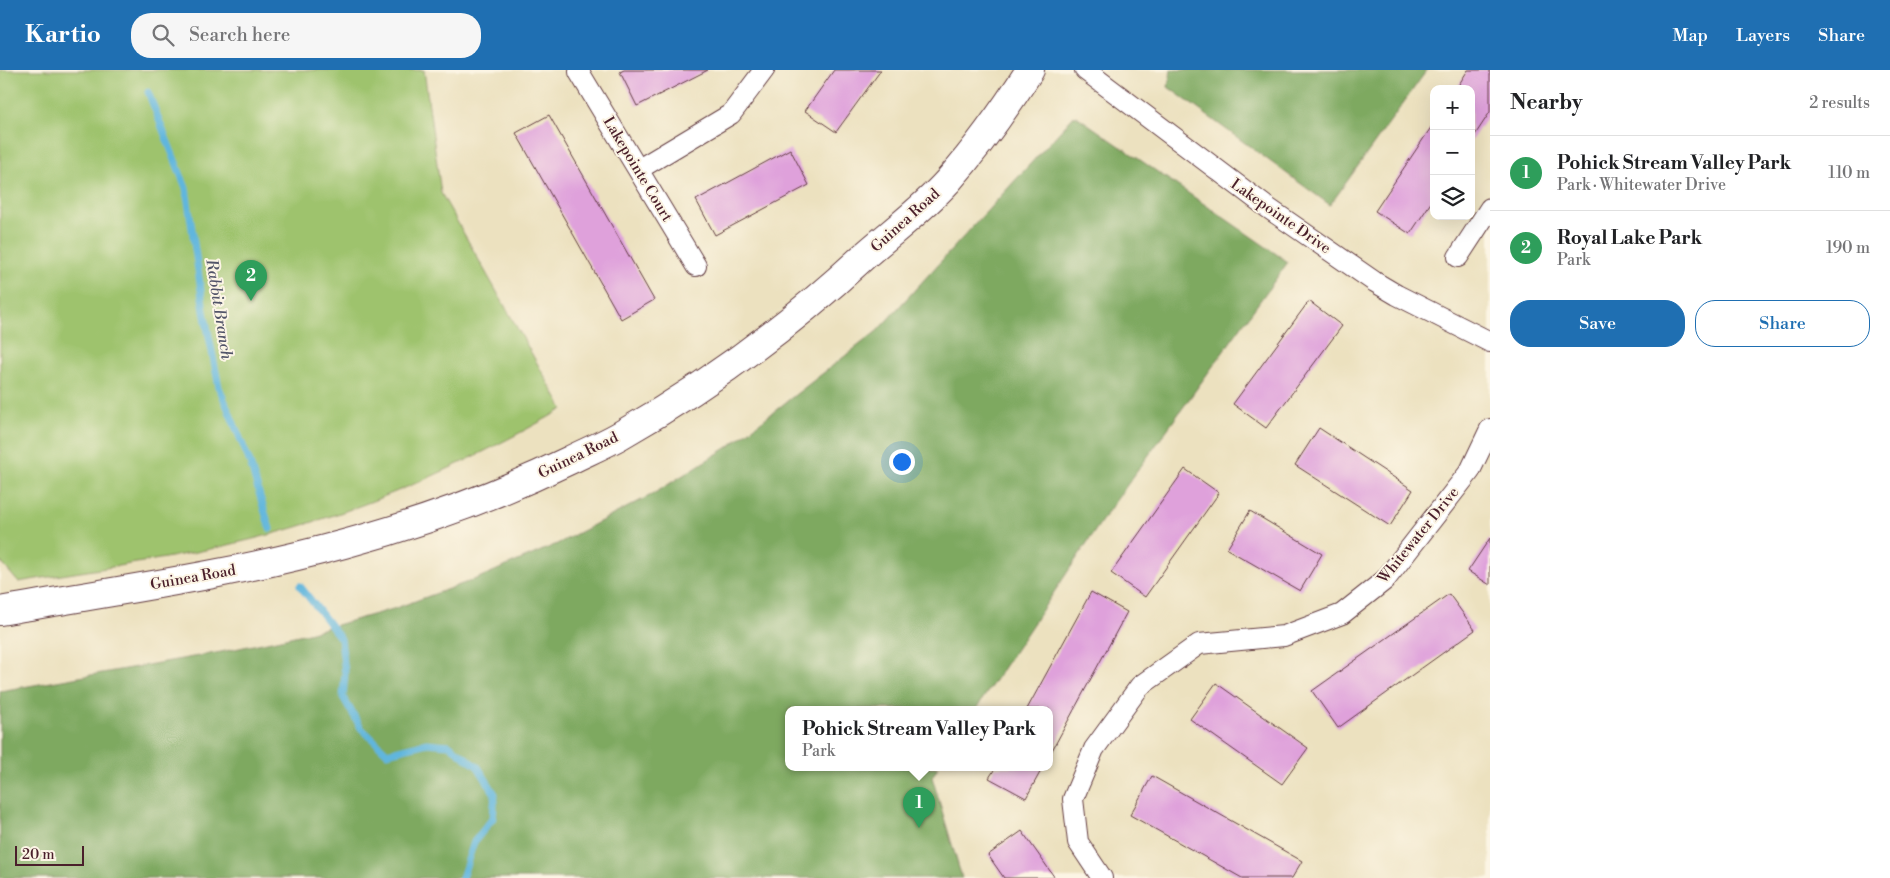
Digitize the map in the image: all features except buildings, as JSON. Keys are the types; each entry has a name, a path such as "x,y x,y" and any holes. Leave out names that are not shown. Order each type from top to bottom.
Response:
{"main road":[{"name":"Guinea Road","path":"0,611 238,569 344,544 448,512 532,478 617,437 698,388 780,329 909,219 947,182 1006,108 1030,70"}],"street":[{"path":"639,169 731,114 764,70"},
{"name":"Lakepointe Drive","path":"1085,70 1268,208 1375,282 1490,342"},
{"name":"Lakepointe Court","path":"579,72 696,266"},
{"path":"1458,257 1490,208"},
{"name":"Whitewater Drive","path":"1102,878 1078,842 1073,799 1094,749 1140,686 1199,644 1284,636 1342,614 1385,580 1470,471 1490,429"}],"green space":[{"path":"0,70 424,70 441,193 563,409 451,468 373,501 294,528 195,552 18,582 0,561"},
{"path":"1171,70 1427,70 1330,205 1168,87"},
{"path":"1075,115 1288,262 1107,513 978,706 785,706 785,771 936,771 932,777 962,878 0,878 0,691 221,652 308,633 393,609 476,579 557,544 653,494 731,445 877,331"}],"waterway":[{"name":"Rabbit Branch","path":"148,92 186,188 204,311 219,387 249,460 270,529"},
{"name":"Rabbit Branch","path":"300,586 341,639 345,673 343,697 361,728 387,753 427,743 449,745 478,767 495,794 493,818 474,842 462,878"}],"place":[{"name":"Royal Lake Park","path":"251,301"},
{"name":"Pohick Stream Valley Park","path":"919,828"}]}
